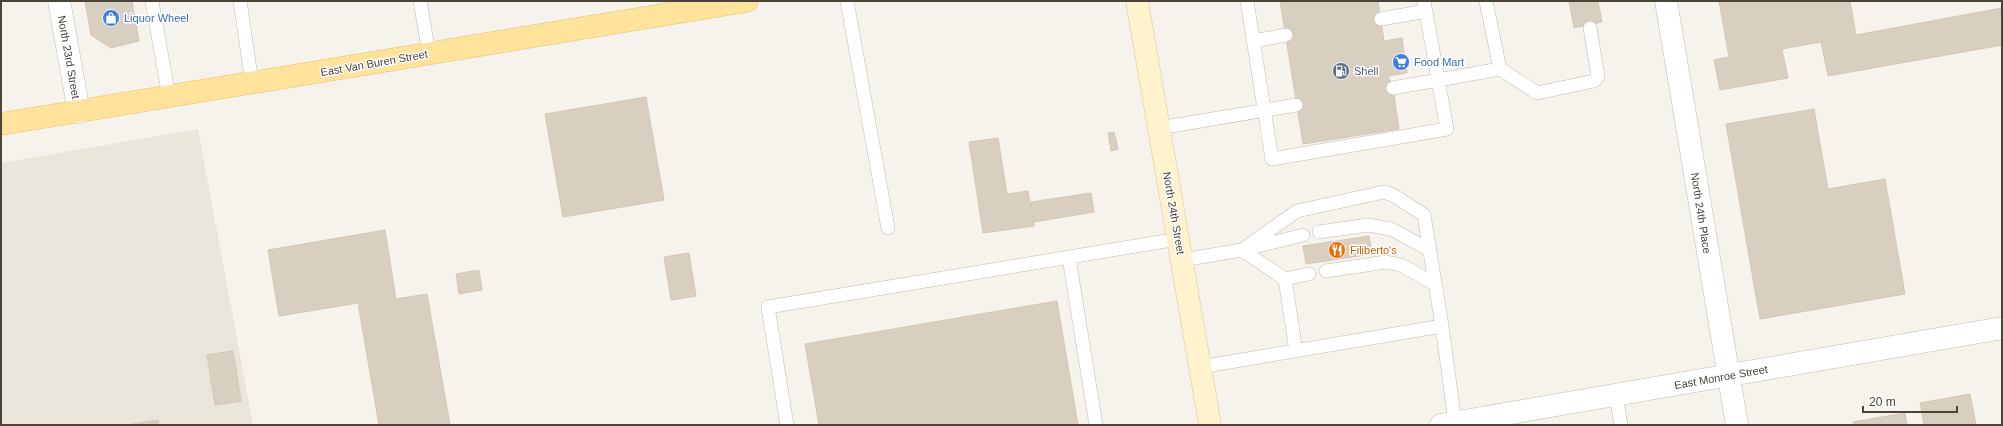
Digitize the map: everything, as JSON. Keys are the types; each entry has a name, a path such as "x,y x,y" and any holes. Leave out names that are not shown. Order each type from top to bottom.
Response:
{"main road":[{"name":"East Van Buren Street","path":"1,124 169,98 747,1"},
{"name":"North 24th Street","path":"1137,1 1210,425"}],"street":[{"name":"North 23rd Street","path":"59,1 79,112"},
{"name":"North 24th Place","path":"1666,1 1737,425"},
{"name":"East Monroe Street","path":"1448,424 2002,328"}],"lane":[{"path":"152,1 169,98"},
{"path":"240,1 252,83"},
{"path":"420,1 429,54"},
{"path":"848,1 888,228"},
{"path":"1247,1 1272,159 1447,129 1425,6 1381,19"},
{"path":"1486,1 1500,69"},
{"path":"1393,88 1500,69 1537,92 1594,81 1598,76 1598,66 1590,28"},
{"path":"1253,40 1286,35"},
{"path":"1159,128 1296,105"},
{"path":"1242,250 1297,212 1384,192 1393,194 1424,215 1442,326 1448,424"},
{"path":"1319,232 1368,225 1392,229 1430,250"},
{"path":"1182,260 1242,250 1303,235"},
{"path":"787,425 768,307 1178,239"},
{"path":"1242,250 1285,279 1309,274"},
{"path":"1069,258 1096,425"},
{"path":"1326,271 1386,262 1401,265 1435,284"},
{"path":"1285,279 1296,350"},
{"path":"1200,367 1442,326"},
{"path":"1616,395 1621,425"}],"shaded area":[{"path":"198,129 253,425 1,425 1,163"}],"building":[{"name":"Liquor Wheel","path":"85,1 132,1 139,41 111,48 91,35"},
{"path":"1280,1 1378,1 1384,41 1402,38 1407,73 1388,76 1393,88 1399,129 1303,144"},
{"path":"1569,1 1598,1 1602,22 1574,28"},
{"path":"1719,1 1850,1 1856,35 2002,8 2002,45 1828,76 1821,42 1782,49 1788,78 1720,90 1714,60 1729,57"},
{"path":"646,97 664,200 563,217 545,114"},
{"path":"1814,109 1828,189 1885,179 1905,294 1760,319 1726,124"},
{"path":"1114,132 1118,149 1111,151 1108,133"},
{"path":"998,138 1007,194 1028,191 1034,226 983,233 969,142"},
{"path":"1091,193 1094,212 1034,222 1031,202"},
{"path":"385,230 396,299 427,294 450,425 379,425 358,303 279,316 268,250"},
{"name":"Filiberto's","path":"1369,236 1372,254 1306,264 1303,246"},
{"path":"689,253 696,296 671,300 664,257"},
{"path":"479,270 482,290 459,294 456,274"},
{"path":"1057,301 1078,425 819,425 805,344"},
{"path":"233,351 241,401 215,405 207,355"},
{"path":"1970,394 1976,425 1924,425 1920,403"},
{"path":"1905,413 1907,425 1854,425 1853,422"},
{"path":"158,420 159,425 128,425"}],"place":[{"name":"Liquor Wheel","path":"111,18"},
{"name":"Food Mart","path":"1401,62"},
{"name":"Shell","path":"1341,71"},
{"name":"Filiberto's","path":"1337,250"}]}
